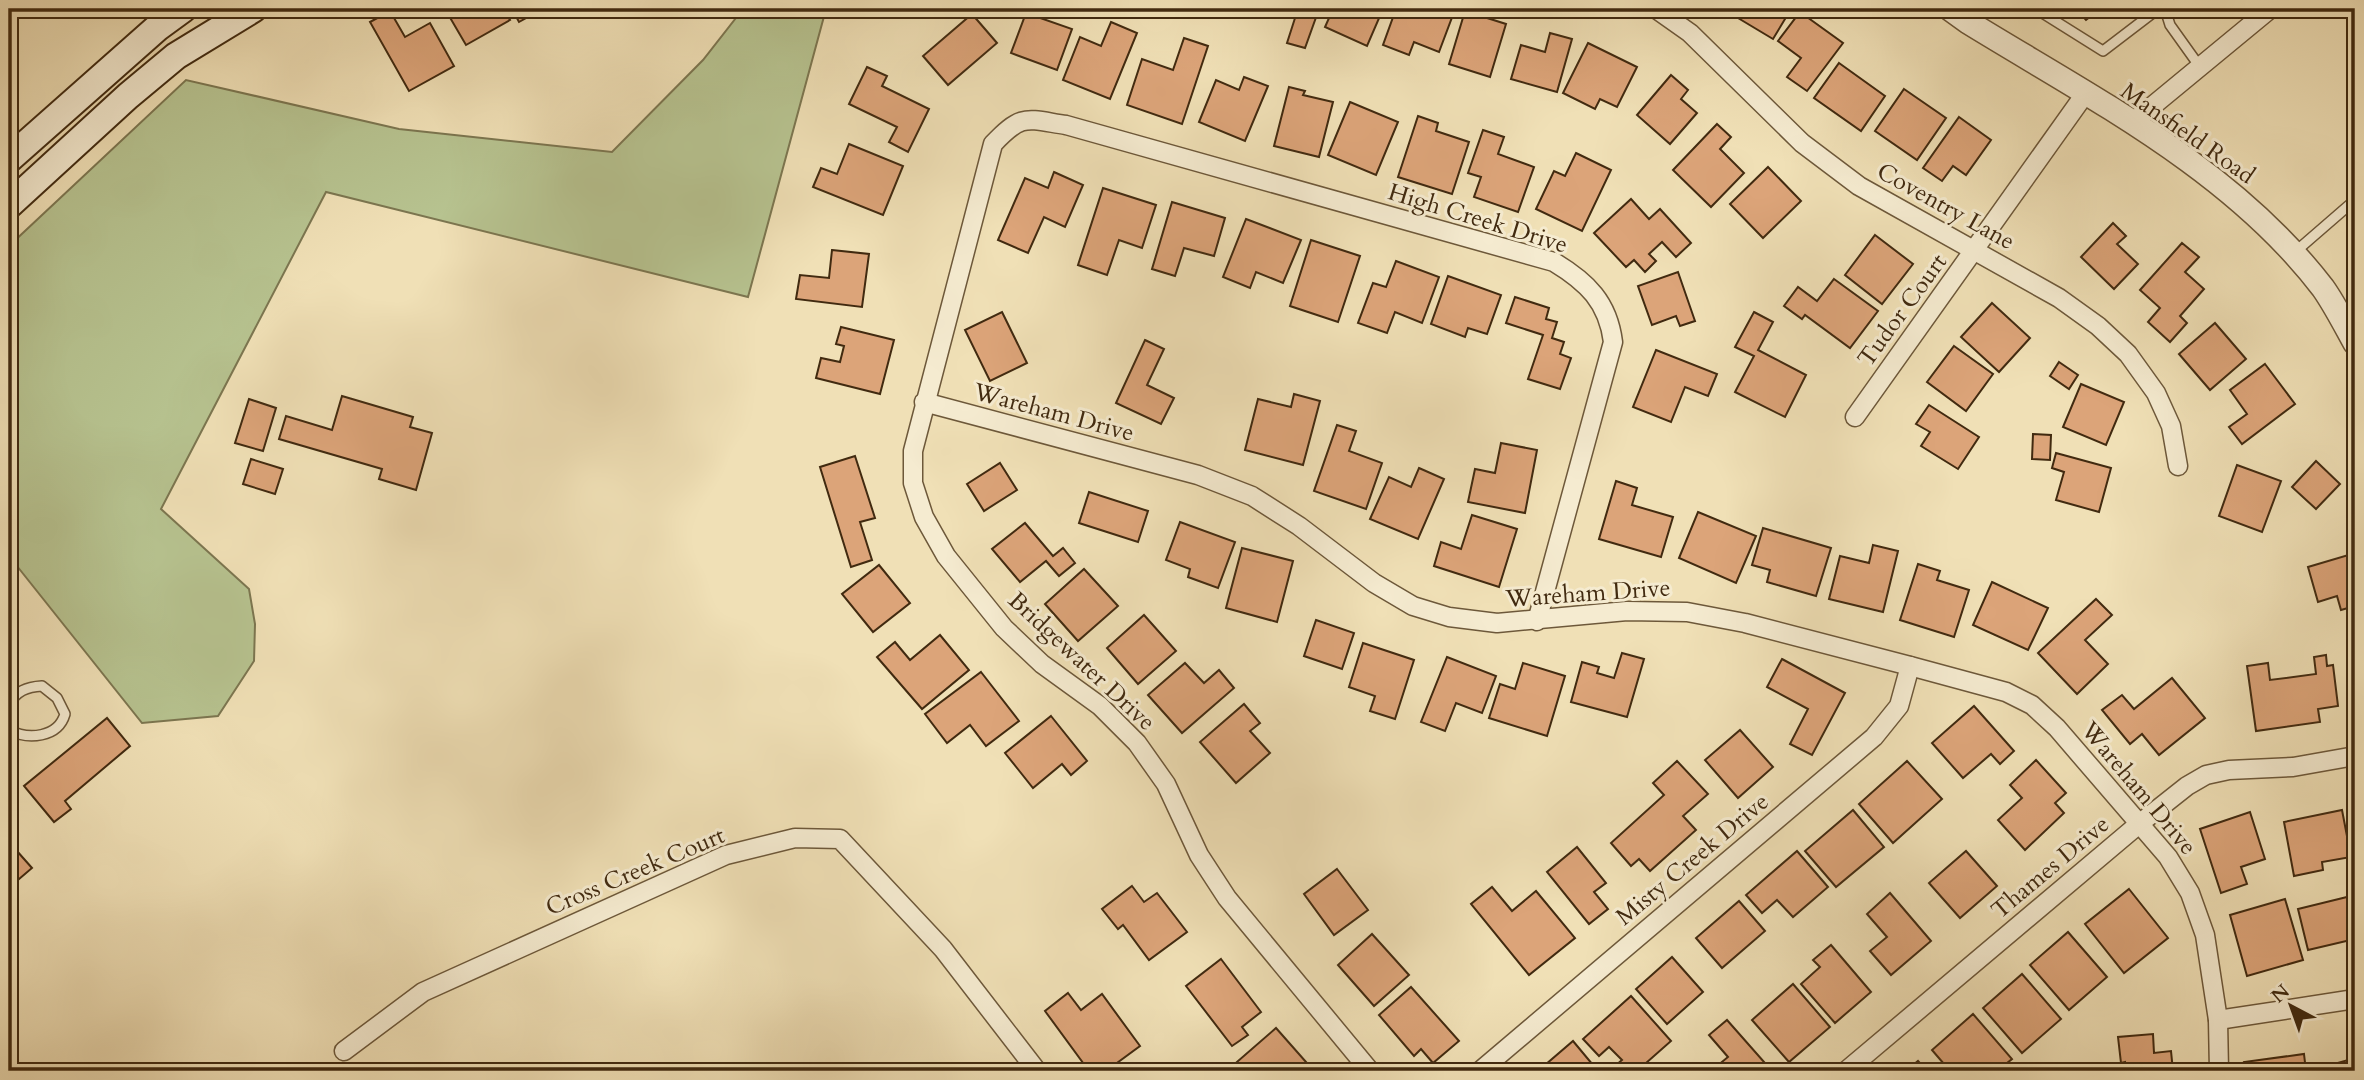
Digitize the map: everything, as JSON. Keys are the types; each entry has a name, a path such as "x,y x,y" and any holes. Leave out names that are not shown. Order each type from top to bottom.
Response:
{"main road":[{"path":"9,159 157,28 183,9"},
{"path":"9,205 128,96 176,56 239,12"}],"street":[{"name":"Coventry Lane","path":"1656,9 1690,33 1802,143 1859,186 2059,298 2098,326 2128,354 2156,393 2171,426 2178,466"},
{"name":"Mansfield Road","path":"1950,9 2133,122 2234,195 2293,253 2324,290 2355,343"},
{"path":"2133,122 2270,9"},
{"name":"Tudor Court","path":"1855,417 2085,94"},
{"name":"High Creek Drive","path":"1010,126 1027,119 1066,125 1554,262 1573,274 1603,305 1611,323 1613,342 1537,621"},
{"name":"Bridgewater Drive","path":"1010,126 993,144 913,451 913,483 923,517 946,556 1004,628 1042,664 1100,705 1137,743 1166,784 1199,855 1227,898 1370,1071"},
{"name":"Wareham Drive","path":"924,402 1198,475 1252,496 1299,526 1374,583 1413,606 1449,617 1497,624 1627,611 1687,612 1745,622 1910,666 2006,692 2032,705 2057,728 2168,857 2190,893 2205,935 2218,1020 2219,1071"},
{"name":"Misty Creek Drive","path":"1480,1071 1874,737 1899,706 1910,666"},
{"name":"Thames Drive","path":"1846,1071 2187,786 2206,775 2229,770 2293,767 2355,756"},
{"name":"Cross Creek Court","path":"344,1051 423,992 726,855 795,838 840,839 943,949 1037,1071"},
{"path":"2218,1020 2355,999"}],"lane":[{"path":"2036,9 2103,51 2158,9"},
{"path":"2165,9 2170,25 2200,67"},
{"path":"2293,253 2355,200"},
{"path":"9,704 18,692 42,686 57,698 65,714 64,720 52,731 24,737 9,730"}],"green space":[{"path":"743,9 826,9 748,297 326,192 161,509 249,589 255,624 254,661 218,716 142,723 9,556 9,246 186,80 399,129 612,152 703,60"}],"building":[{"path":"445,9 503,9 510,20 466,45"},
{"path":"512,9 533,9 535,13 519,22"},
{"path":"1277,9 1319,9 1305,48 1287,43 1296,15"},
{"path":"1333,9 1383,9 1367,46 1325,27"},
{"path":"1396,9 1446,9 1454,12 1439,52 1414,42 1409,55 1383,45"},
{"path":"1737,9 1791,9 1773,39 1733,15"},
{"path":"2076,9 2100,9 2086,20"},
{"path":"390,11 405,37 430,23 454,66 409,91 370,22"},
{"path":"1465,11 1506,24 1490,77 1449,64"},
{"path":"1800,12 1843,43 1807,91 1787,77 1801,58 1778,41"},
{"path":"1026,13 1072,29 1057,70 1011,53"},
{"path":"972,14 997,43 948,85 923,56"},
{"path":"1111,22 1137,33 1110,99 1063,80 1080,37 1101,46"},
{"path":"1550,33 1572,39 1557,92 1511,79 1521,45 1545,52"},
{"path":"1184,38 1208,46 1182,124 1127,105 1142,59 1173,70"},
{"path":"1588,43 1637,67 1617,107 1600,99 1595,109 1563,93"},
{"path":"1839,63 1885,96 1861,131 1814,98"},
{"path":"867,67 887,76 882,86 929,109 908,152 889,142 897,127 849,104"},
{"path":"1671,75 1688,90 1681,99 1697,113 1670,144 1637,115"},
{"path":"1244,77 1268,86 1245,141 1199,122 1216,80 1239,90"},
{"path":"1289,87 1305,91 1303,95 1333,102 1319,157 1274,146"},
{"path":"1904,89 1946,118 1917,160 1875,131"},
{"path":"1350,102 1398,122 1376,175 1328,155"},
{"path":"1418,116 1438,123 1436,131 1469,142 1452,194 1398,177"},
{"path":"1959,117 1991,140 1966,175 1953,166 1942,181 1923,168"},
{"path":"1717,124 1731,137 1720,149 1744,173 1711,207 1673,170"},
{"path":"1483,130 1504,137 1498,154 1534,167 1518,212 1474,197 1481,177 1468,173"},
{"path":"849,144 903,166 883,215 813,187 821,168 837,174"},
{"path":"1576,153 1611,170 1582,231 1536,209 1554,171 1565,176"},
{"path":"1768,167 1801,201 1763,238 1730,204"},
{"path":"1054,172 1083,185 1065,227 1044,217 1028,253 998,240 1025,178 1048,188"},
{"path":"1103,188 1156,205 1142,248 1119,240 1107,275 1078,265"},
{"path":"1631,199 1649,219 1660,209 1691,243 1676,257 1662,242 1649,254 1656,261 1645,272 1634,260 1626,267 1594,233"},
{"path":"1172,202 1225,218 1214,256 1184,248 1175,276 1152,269"},
{"path":"1246,219 1301,240 1283,283 1256,272 1250,288 1223,277"},
{"path":"2113,223 2126,236 2117,244 2138,264 2114,289 2081,257"},
{"path":"1875,235 1913,264 1882,304 1845,275"},
{"path":"1311,240 1360,256 1338,322 1290,306"},
{"path":"2182,243 2199,257 2185,272 2204,289 2180,316 2187,323 2170,342 2148,322 2160,308 2140,290"},
{"path":"832,250 869,254 862,307 796,299 800,275 829,278"},
{"path":"1396,261 1439,277 1422,323 1395,312 1387,333 1358,323 1373,283 1386,287"},
{"path":"1678,272 1695,321 1680,326 1676,316 1652,325 1638,286"},
{"path":"1448,276 1501,295 1487,334 1468,328 1465,337 1431,324"},
{"path":"1834,279 1878,311 1850,348 1805,315 1802,319 1784,306 1798,287 1817,301"},
{"path":"1515,297 1549,308 1546,319 1557,322 1552,338 1564,342 1560,354 1571,358 1560,389 1528,379 1543,335 1506,323"},
{"path":"1992,303 2030,338 1999,372 1961,337"},
{"path":"1002,312 1027,363 990,381 965,330"},
{"path":"1754,312 1773,322 1758,350 1806,375 1785,417 1735,392 1754,356 1735,347"},
{"path":"2215,323 2246,359 2210,390 2179,354"},
{"path":"841,327 894,340 880,394 816,378 821,358 840,362 844,346 836,344"},
{"path":"1145,340 1164,349 1147,385 1174,398 1161,424 1116,403"},
{"path":"1954,346 1993,374 1966,411 1927,382"},
{"path":"1656,350 1717,374 1708,396 1685,387 1671,422 1633,407"},
{"path":"2059,362 2078,375 2069,389 2050,376"},
{"path":"2265,364 2295,404 2242,444 2229,427 2247,414 2230,390"},
{"path":"2081,384 2124,402 2106,445 2063,427"},
{"path":"1294,394 1320,401 1303,465 1245,450 1258,399 1291,407"},
{"path":"342,396 413,417 410,427 432,433 416,490 379,479 382,469 279,439 286,416 332,430"},
{"path":"249,399 276,408 263,451 235,443"},
{"path":"1929,405 1979,437 1958,469 1921,446 1930,432 1916,424"},
{"path":"1337,425 1356,431 1349,451 1382,463 1366,509 1314,491"},
{"path":"2033,434 2051,435 2050,460 2032,459"},
{"path":"1501,443 1537,450 1525,513 1468,502 1475,469 1495,473"},
{"path":"2056,453 2111,468 2099,512 2056,500 2064,472 2052,468"},
{"path":"855,456 875,518 860,522 872,560 851,567 820,467"},
{"path":"251,459 283,469 275,494 243,484"},
{"path":"2316,461 2340,484 2316,509 2292,487"},
{"path":"1000,463 1017,490 984,511 967,484"},
{"path":"2237,465 2281,481 2262,532 2219,516"},
{"path":"1419,468 1444,479 1418,539 1370,519 1389,477 1411,487"},
{"path":"1616,481 1637,488 1632,505 1673,517 1661,557 1599,539"},
{"path":"1089,492 1148,511 1138,542 1079,523"},
{"path":"1698,512 1756,536 1736,583 1679,558"},
{"path":"1472,515 1517,529 1499,587 1434,566 1441,542 1461,549"},
{"path":"1180,522 1235,542 1218,588 1188,577 1190,569 1166,560"},
{"path":"1025,523 1053,556 1063,548 1075,563 1059,576 1046,561 1020,582 992,549"},
{"path":"1763,528 1831,548 1816,596 1767,582 1770,570 1752,565"},
{"path":"1873,545 1898,551 1883,612 1829,599 1840,556 1869,563"},
{"path":"1242,548 1293,561 1277,622 1226,608"},
{"path":"2355,553 2355,606 2341,610 2337,596 2318,602 2308,567"},
{"path":"1918,564 1940,571 1937,580 1969,590 1954,637 1900,620"},
{"path":"879,565 910,603 873,632 842,594"},
{"path":"1084,569 1118,606 1078,641 1045,604"},
{"path":"1992,582 2048,608 2028,650 1973,625"},
{"path":"2096,599 2112,615 2085,640 2108,664 2077,694 2038,653"},
{"path":"1144,615 1176,651 1138,684 1107,648"},
{"path":"1316,620 1354,633 1342,669 1304,656"},
{"path":"940,635 969,670 922,709 877,657 895,642 910,660"},
{"path":"1363,643 1414,660 1395,719 1370,711 1375,696 1349,687"},
{"path":"1622,653 1644,659 1627,717 1571,702 1582,662 1599,667 1597,673 1614,678"},
{"path":"2326,655 2327,666 2333,665 2338,706 2318,709 2320,722 2256,731 2247,666 2268,663 2270,680 2316,674 2314,657"},
{"path":"1447,657 1496,676 1482,713 1456,703 1445,731 1421,722"},
{"path":"1782,659 1845,693 1812,755 1790,744 1808,709 1767,687"},
{"path":"1185,663 1204,683 1219,670 1234,688 1182,733 1148,695"},
{"path":"1523,663 1565,676 1547,736 1489,718 1500,684 1515,689"},
{"path":"981,672 1019,721 986,746 970,725 947,743 925,714"},
{"path":"2172,678 2205,718 2159,755 2142,734 2130,744 2102,710 2122,695 2134,709"},
{"path":"1244,704 1260,723 1250,731 1270,753 1236,783 1200,742"},
{"path":"1974,706 2014,751 2000,764 1991,754 1963,778 1932,743"},
{"path":"1051,716 1087,761 1071,775 1062,764 1033,788 1005,753"},
{"path":"107,718 130,746 65,801 71,809 54,822 24,786"},
{"path":"1740,730 1773,767 1738,798 1705,760"},
{"path":"2036,760 2066,793 2055,803 2064,813 2025,850 1998,820 2022,798 2010,785"},
{"path":"1677,761 1708,794 1683,816 1696,830 1650,871 1639,859 1631,866 1611,843 1664,795 1653,783"},
{"path":"1907,761 1942,799 1893,843 1859,804"},
{"path":"1853,810 1884,847 1836,887 1805,851"},
{"path":"2342,810 2351,857 2322,862 2323,870 2294,876 2284,822"},
{"path":"2250,812 2265,859 2241,867 2247,884 2221,893 2200,829"},
{"path":"9,842 32,868 12,885 9,881"},
{"path":"1577,847 1606,883 1594,892 1608,909 1589,924 1547,872"},
{"path":"1797,851 1828,887 1793,917 1777,900 1762,913 1746,895"},
{"path":"1966,851 1997,886 1960,918 1929,883"},
{"path":"1337,869 1368,910 1334,935 1304,894"},
{"path":"1132,886 1144,902 1157,893 1187,932 1149,960 1123,925 1118,929 1102,909"},
{"path":"1492,887 1512,911 1536,891 1575,938 1529,975 1471,904"},
{"path":"2129,889 2168,938 2124,973 2085,924"},
{"path":"1890,893 1931,941 1891,975 1870,951 1887,937 1867,914"},
{"path":"2351,896 2355,914 2355,939 2308,950 2298,909"},
{"path":"2285,899 2303,960 2247,976 2230,915"},
{"path":"1739,901 1765,931 1722,968 1696,938"},
{"path":"2068,932 2107,977 2069,1010 2030,965"},
{"path":"1372,934 1409,975 1374,1006 1338,965"},
{"path":"1831,945 1871,992 1835,1023 1801,984 1820,967 1813,960"},
{"path":"1672,957 1703,992 1667,1024 1636,989"},
{"path":"1221,959 1261,1012 1242,1027 1248,1035 1232,1046 1186,986"},
{"path":"2022,974 2061,1019 2022,1053 1983,1008"},
{"path":"1793,984 1830,1027 1789,1062 1752,1020"},
{"path":"1411,987 1459,1041 1433,1063 1421,1049 1414,1056 1379,1015"},
{"path":"1068,993 1081,1010 1102,994 1140,1046 1106,1071 1089,1071 1045,1011"},
{"path":"1631,996 1671,1041 1637,1071 1609,1071 1622,1060 1609,1047 1599,1056 1583,1039"},
{"path":"1973,1014 2012,1059 1997,1071 1950,1071 1932,1050"},
{"path":"1727,1020 1772,1071 1711,1071 1728,1057 1709,1035"},
{"path":"1276,1028 1314,1071 1233,1071 1230,1068"},
{"path":"2153,1034 2154,1053 2171,1051 2173,1071 2125,1071 2125,1062 2121,1063 2118,1037"},
{"path":"1573,1041 1598,1071 1538,1071"},
{"path":"2304,1054 2306,1071 2246,1071 2244,1062"},
{"path":"2355,1058 2355,1071 2313,1070"},
{"path":"1918,1061 1927,1071 1906,1071"}]}
